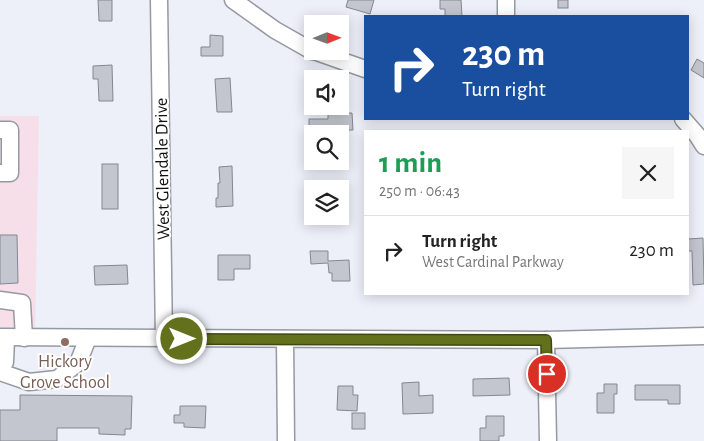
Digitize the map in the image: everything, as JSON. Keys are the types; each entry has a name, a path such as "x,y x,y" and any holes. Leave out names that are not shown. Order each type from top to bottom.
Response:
{"street":[{"name":"West Glendale Drive","path":"160,0 164,339"},
{"path":"233,0 274,30 304,46"},
{"path":"506,0 506,15"},
{"path":"339,60 364,69"},
{"path":"684,120 704,146"},
{"path":"0,130 10,130 10,173 0,173"},
{"path":"0,300 22,303 24,338"},
{"path":"88,338 78,363 57,379 29,382 0,371 4,362 3,338 88,338 164,339 546,340 704,336"},
{"path":"285,339 286,441"},
{"path":"546,340 548,441"}],"shaded area":[{"path":"0,116 39,116 35,338 0,337"}],"building":[{"path":"98,0 112,0 112,21 99,21"},
{"path":"348,0 374,0 370,14 346,7"},
{"path":"440,0 461,0 462,15 445,15 445,9 440,9"},
{"path":"558,0 568,0 568,8 558,8"},
{"path":"210,35 223,36 223,56 201,56 201,47 210,47"},
{"path":"697,59 704,63 704,78 691,70"},
{"path":"112,65 113,101 99,101 98,79 93,79 93,66"},
{"path":"230,78 232,112 217,112 215,79"},
{"path":"349,113 352,113 353,130 349,130 349,125 309,125 309,119 328,119 328,115 349,115"},
{"path":"102,164 118,164 118,209 102,209"},
{"path":"232,166 233,206 216,207 218,183 220,183 219,167"},
{"path":"0,235 17,235 18,283 0,284"},
{"path":"703,238 704,284 693,285 692,251 689,251 689,239"},
{"path":"310,251 328,251 328,261 349,260 350,281 332,281 332,273 329,273 328,263 311,264"},
{"path":"218,255 250,255 250,269 234,269 234,280 218,280"},
{"path":"127,265 128,284 95,285 94,266"},
{"path":"509,378 510,395 473,396 473,379"},
{"path":"419,382 419,396 433,395 433,413 403,414 402,383"},
{"path":"604,384 617,384 617,394 614,394 614,413 597,413 597,393 604,393"},
{"path":"635,385 680,385 680,404 668,404 668,400 635,400"},
{"path":"338,386 353,386 353,395 358,395 357,411 337,410"},
{"path":"20,395 132,396 131,429 125,429 125,435 99,434 99,428 57,428 57,441 0,441 0,410 20,410"},
{"path":"180,406 206,406 205,428 184,427 184,423 174,423 174,415 180,415"},
{"path":"352,413 365,413 365,429 352,429"},
{"path":"486,416 504,416 504,436 499,436 499,441 480,441 480,428 486,428"}],"place":[{"name":"Hickory Grove School","path":"65,342"}],"route":[{"path":"182,339 546,340 547,374"}]}
